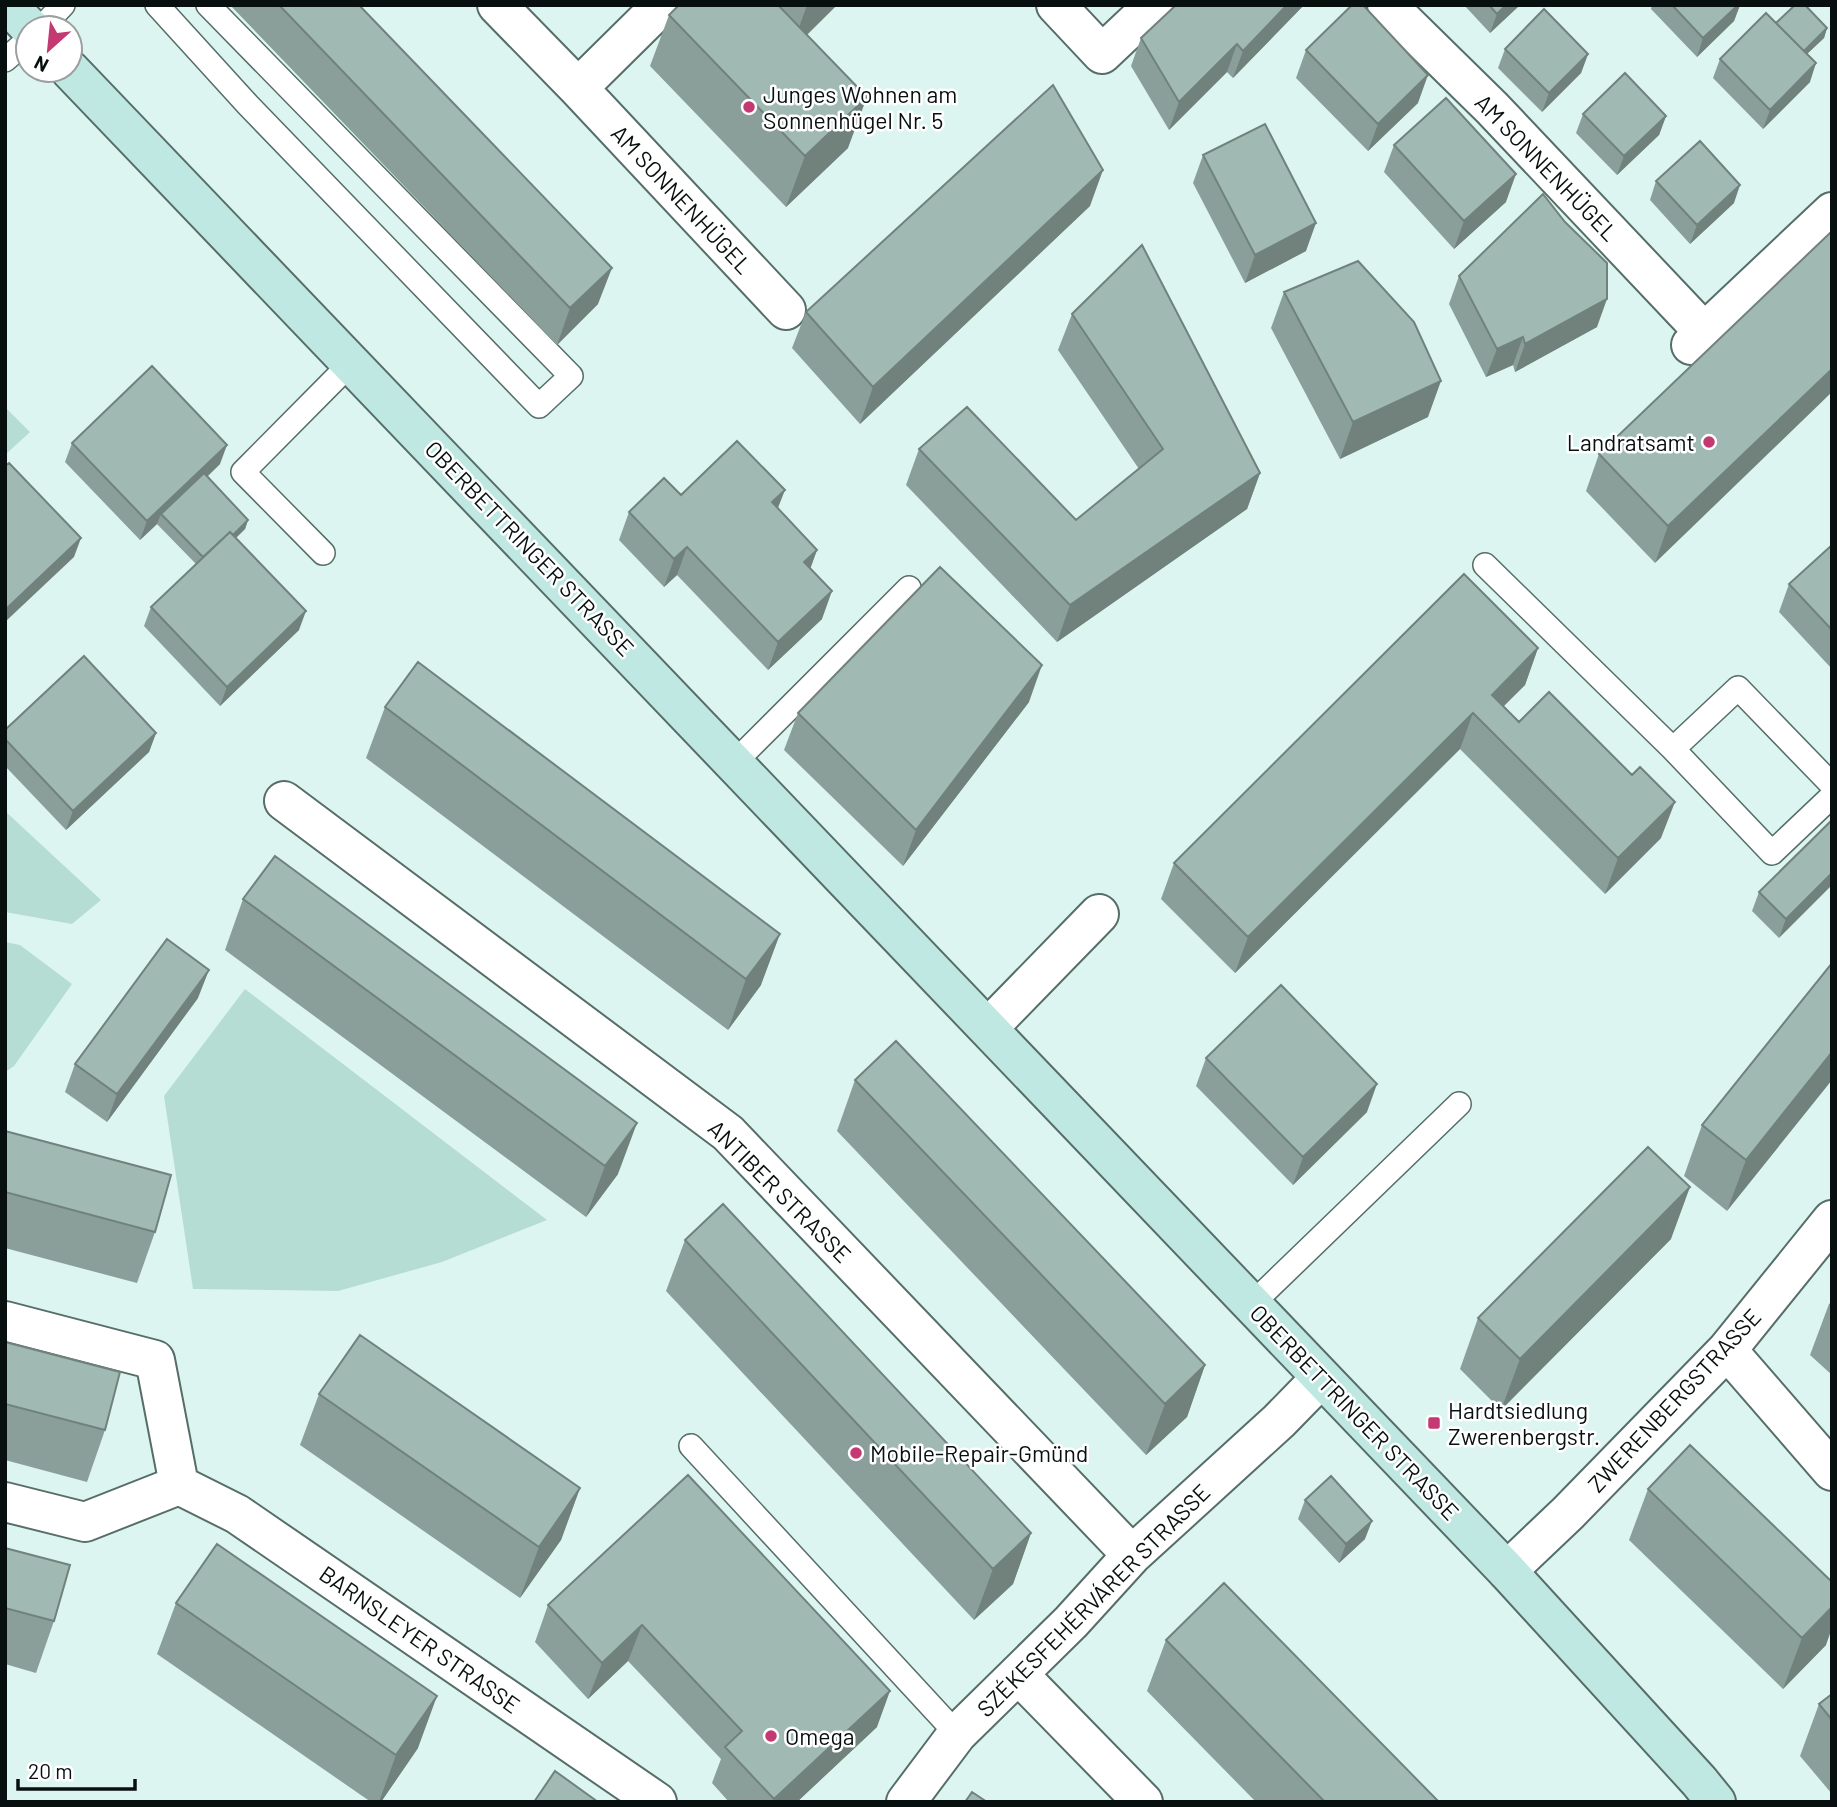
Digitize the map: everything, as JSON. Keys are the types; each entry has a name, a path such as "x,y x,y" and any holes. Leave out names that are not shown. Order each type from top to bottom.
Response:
{"street":[{"name":"AM SONNENHÜGEL","path":"497,5 786,310"},
{"path":"578,88 662,5"},
{"path":"1056,5 1102,54 1154,5"},
{"name":"AM SONNENHÜGEL","path":"1387,5 1492,108 1698,339 1832,212"},
{"name":"OBERBETTRINGER STRASSE","path":"84,84 1507,1571 1690,1770 1716,1802"},
{"name":"ANTIBER STRASSE","path":"284,801 728,1133 1132,1555"},
{"path":"989,1027 1099,914"},
{"name":"ZWERENBERGSTRASSE","path":"1507,1571 1568,1513 1727,1350 1832,1220"},
{"path":"5,1321 155,1360 179,1485 85,1522 5,1502"},
{"path":"1727,1350 1832,1471"},
{"name":"SZÉKESFEHÉRVÁRER STRASSE","path":"906,1802 957,1734 1071,1622 1132,1555 1279,1421 1321,1378"},
{"name":"BARNSLEYER STRASSE","path":"179,1485 237,1514 657,1802"},
{"path":"1018,1674 1143,1802"}],"lane":[{"path":"157,5 248,105 539,405 571,376 208,5"},
{"path":"323,553 243,472 352,362"},
{"path":"1485,565 1673,749 1772,853 1832,796"},
{"path":"734,762 909,589"},
{"path":"1673,749 1738,688 1832,785"},
{"path":"1252,1304 1459,1104"},
{"path":"691,1446 957,1734"}],"green space":[{"path":"5,407 30,432 5,455"},
{"path":"5,811 101,900 72,924 5,912"},
{"path":"5,942 20,945 72,984 14,1066 5,1072"},
{"path":"245,989 547,1220 442,1262 338,1291 193,1289 164,1096"}],"building":[{"path":"279,5 359,5 612,268 570,308"},
{"path":"679,5 778,5 867,97 805,156 669,15"},
{"path":"1176,5 1287,5 1243,51 1237,44 1179,102 1141,38"},
{"path":"1352,5 1363,5 1428,75 1378,124 1306,50"},
{"path":"1489,5 1506,5 1497,14"},
{"path":"1672,5 1738,5 1703,38"},
{"path":"1795,5 1805,5 1827,28 1804,51 1776,23"},
{"path":"1544,9 1588,54 1549,93 1505,49"},
{"path":"1766,13 1816,63 1770,110 1720,59"},
{"path":"1625,73 1666,116 1624,156 1583,114"},
{"path":"1053,85 1103,170 873,387 806,312"},
{"path":"1446,98 1516,174 1464,221 1394,145"},
{"path":"1265,124 1316,223 1255,255 1203,155"},
{"path":"1700,141 1740,185 1697,225 1656,181"},
{"path":"1543,194 1565,222 1607,263 1607,299 1525,344 1523,337 1497,349 1459,276"},
{"name":"Landratsamt","path":"1832,231 1832,369 1668,526 1599,454"},
{"path":"1142,245 1260,473 1070,605 919,449 967,407 1076,520 1163,449 1072,314"},
{"path":"1358,261 1414,322 1441,381 1353,422 1284,292"},
{"path":"152,366 227,445 147,521 72,443"},
{"path":"737,441 785,490 772,502 817,550 804,562 832,591 778,642 687,547 674,559 629,512 664,478 681,495"},
{"path":"9,463 81,538 5,610 5,466"},
{"path":"204,473 248,520 233,535 230,532 203,557 161,514"},
{"path":"230,532 306,611 227,687 151,607"},
{"path":"1832,545 1832,630 1789,584"},
{"path":"940,567 1042,665 916,830 798,713"},
{"path":"1464,574 1538,648 1492,695 1519,722 1549,692 1632,775 1640,767 1675,802 1618,858 1473,713 1248,937 1174,863"},
{"path":"84,656 156,733 73,811 5,739 5,730"},
{"path":"418,662 780,934 746,979 385,707"},
{"path":"1832,820 1832,873 1786,919 1759,892"},
{"path":"275,856 637,1123 605,1166 243,899"},
{"path":"167,939 209,970 117,1094 75,1064"},
{"path":"1832,963 1832,1052 1746,1160 1702,1125"},
{"path":"1281,985 1377,1084 1303,1157 1206,1058"},
{"path":"896,1041 1205,1365 1165,1404 855,1080"},
{"path":"5,1131 171,1175 155,1232 5,1192"},
{"path":"1648,1147 1690,1187 1520,1359 1478,1318"},
{"path":"723,1204 1031,1533 993,1569 685,1240"},
{"path":"360,1335 580,1488 539,1547 319,1394"},
{"path":"5,1342 120,1372 105,1430 5,1404"},
{"path":"1690,1445 1832,1582 1832,1607 1802,1638 1648,1489"},
{"path":"688,1475 890,1691 774,1799 725,1747 742,1731 642,1625 602,1663 548,1605"},
{"path":"1331,1476 1372,1521 1346,1544 1305,1500"},
{"path":"217,1544 437,1696 396,1755 176,1603"},
{"path":"5,1548 70,1565 54,1621 5,1608"},
{"path":"1224,1583 1439,1802 1325,1802 1166,1640"},
{"path":"1832,1694 1832,1720 1819,1704"},
{"path":"555,1771 598,1802 534,1802"},
{"path":"972,1792 987,1802 965,1802"}],"place":[{"name":"Junges Wohnen am Sonnenhügel Nr. 5","path":"749,107"},
{"name":"Landratsamt","path":"1709,442"},
{"name":"Hardtsiedlung Zwerenbergstr.","path":"1434,1423"},
{"name":"Mobile-Repair-Gmünd","path":"856,1453"},
{"name":"Omega","path":"771,1736"}]}
